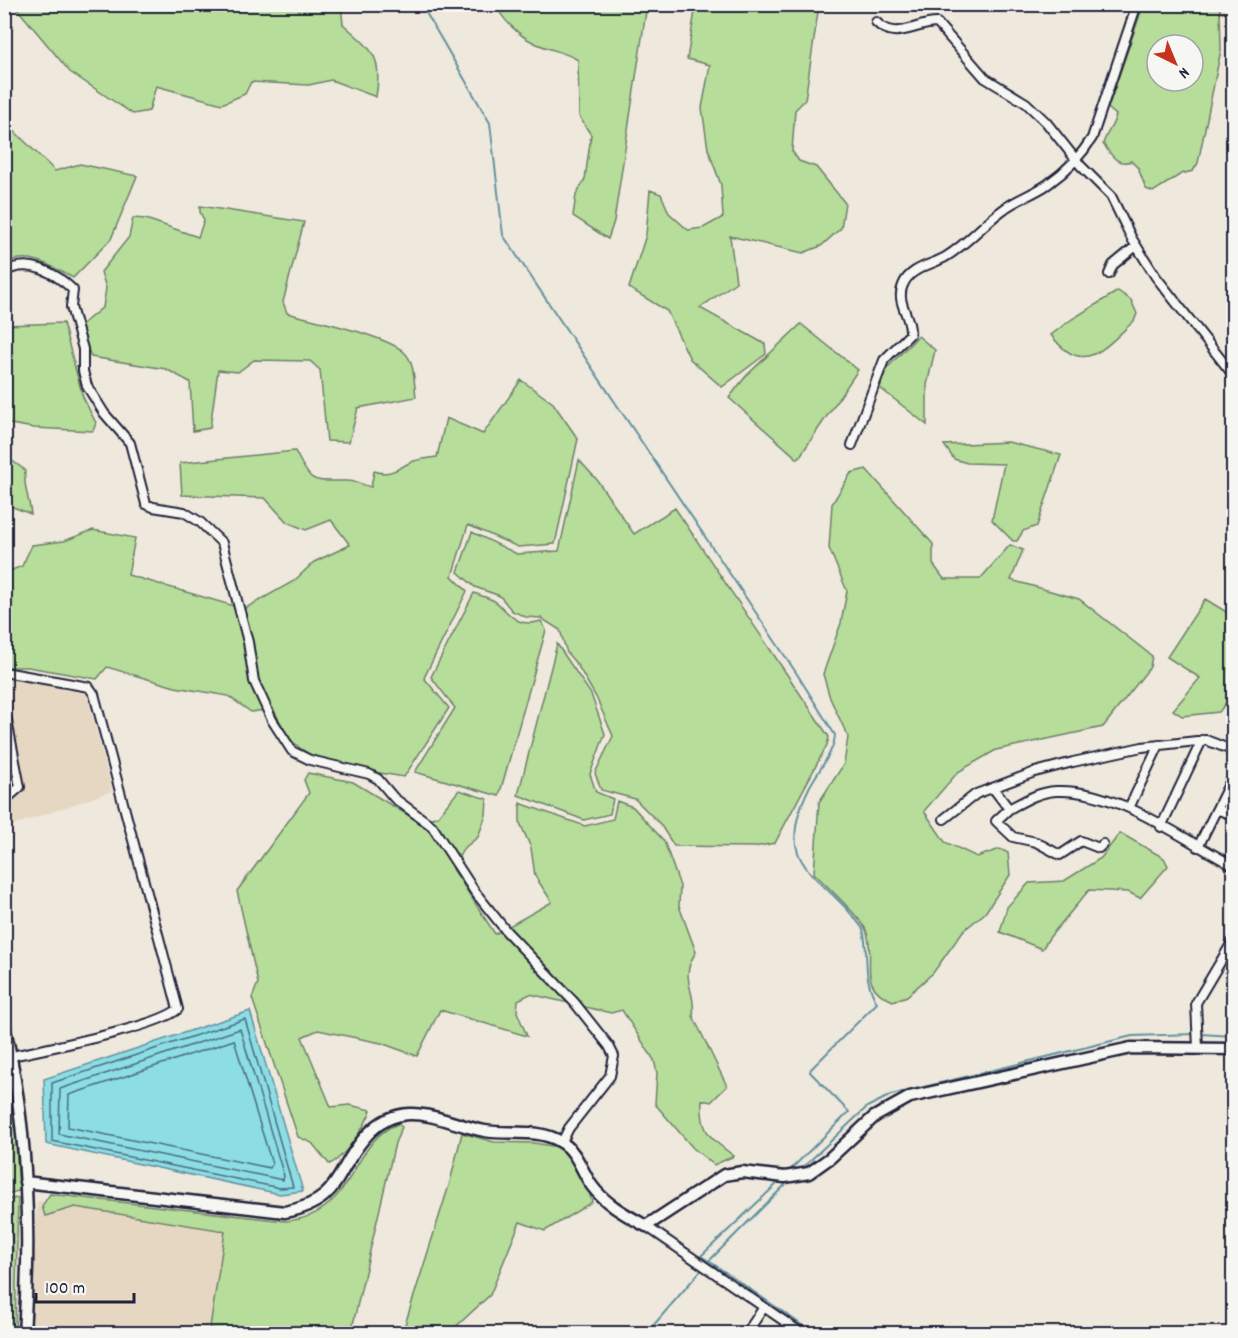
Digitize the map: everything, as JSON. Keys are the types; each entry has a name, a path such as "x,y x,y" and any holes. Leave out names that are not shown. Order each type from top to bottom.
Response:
{"street":[{"path":"852,446 884,360 910,334 911,326 900,292 904,283 912,273 955,251 1005,208 1047,185 1076,158 1092,138 1137,4"},
{"path":"876,22 883,29 895,32 937,23 986,78 1026,103 1046,122 1111,196 1136,246 1175,302 1233,376"},
{"path":"1109,274 1113,265 1136,246"},
{"path":"4,272 15,266 31,266 48,271 73,290 71,307 83,349 83,371 87,386 104,413 130,443 146,504 184,512 200,522 222,543 248,642 254,681 272,720 292,751 310,760 369,774 378,779 394,798 432,825 488,908 574,1002 609,1046 614,1056 614,1067 569,1128 562,1142"},
{"path":"4,672 89,687 94,694 178,1009 166,1016 106,1035 12,1056"},
{"path":"4,705 21,788 4,801"},
{"path":"1161,827 1202,740"},
{"path":"944,819 969,798 1073,762 1159,745 1202,740 1210,740 1233,751"},
{"path":"1129,808 1159,745"},
{"path":"1198,848 1233,774"},
{"path":"993,788 1009,809"},
{"path":"1102,844 1099,848 1081,841 1058,854 1036,842 1013,837 994,824 1009,809 1034,796 1057,791 1103,798 1129,808 1233,866"},
{"path":"1217,809 1233,816"},
{"path":"1198,1048 1196,1003 1233,943"},
{"path":"4,1025 12,1056 22,1123 25,1182 24,1334"},
{"path":"646,1226 724,1175 742,1172 785,1178 809,1173 830,1158 874,1117 910,1097 1131,1048 1233,1049"},
{"path":"25,1182 285,1212 319,1201 331,1190 365,1136 379,1123 392,1116 419,1114 485,1131 535,1134 562,1142 572,1152 592,1187 599,1194 803,1334"},
{"path":"746,1334 764,1307"}],"shaded area":[{"path":"4,677 87,694 112,791 5,828"},
{"path":"37,1201 299,1228 284,1333 30,1334"}],"green space":[{"path":"14,5 341,5 343,24 373,54 378,72 376,97 331,80 309,85 251,82 245,94 222,104 156,86 149,111 133,114 70,72"},
{"path":"497,5 647,5 614,221 608,239 573,216 576,195 585,179 591,135 579,116 578,60 539,45 523,36 506,21"},
{"path":"696,5 819,5 805,100 795,110 792,151 799,161 816,167 845,203 841,228 821,246 803,253 730,236 736,282 700,308 765,344 766,354 722,387 690,359 667,311 629,288 646,235 650,190 661,194 669,213 688,230 703,228 723,217 721,185 708,149 702,108 710,65 687,59"},
{"path":"1140,5 1218,5 1221,50 1198,163 1193,171 1181,174 1153,192 1146,189 1138,168 1131,161 1118,161 1103,144 1116,115 1108,108 1143,6"},
{"path":"5,122 55,171 80,164 137,176 111,239 73,278 48,264 31,259 14,260 5,264"},
{"path":"200,206 304,222 283,302 287,313 367,335 396,347 405,353 411,362 416,397 358,408 349,442 327,441 320,370 310,361 254,360 238,372 218,370 210,428 193,431 190,382 166,369 91,357 80,326 103,307 106,288 101,272 129,237 133,218 146,219 198,237 204,220"},
{"path":"1118,291 1131,300 1137,314 1134,321 1104,348 1094,354 1074,355 1063,348 1051,335 1072,319"},
{"path":"63,323 83,397 96,423 93,431 34,428 5,423 5,325"},
{"path":"801,324 858,370 798,459 729,398 746,376"},
{"path":"918,336 935,350 927,385 927,425 880,388 886,369"},
{"path":"521,380 553,403 578,439 555,544 518,547 468,525 452,576 467,591 424,678 449,708 404,777 346,767 317,758 293,742 273,709 251,712 228,696 175,687 107,667 97,679 28,667 5,667 5,573 22,566 32,545 64,541 93,530 135,538 128,575 244,609 294,581 314,562 350,545 331,520 306,530 287,522 265,498 182,495 180,463 295,451 306,471 315,479 350,481 371,487 374,471 390,472 414,461 437,457 446,418 483,434"},
{"path":"1008,442 1061,455 1037,526 1023,531 1017,541 1013,541 992,520 1004,464 967,463 954,459 944,445"},
{"path":"4,455 25,470 25,487 31,514 5,504"},
{"path":"579,460 597,480 634,534 675,508 829,737 827,745 775,843 754,847 674,846 660,824 635,799 601,790 595,773 613,736 596,697 578,666 567,653 560,630 541,618 526,617 512,611 500,596 475,587 458,572 472,532 517,554 559,551"},
{"path":"866,469 933,544 933,564 944,579 980,579 1010,545 1023,550 1011,580 1079,599 1152,656 1150,667 1103,727 996,750 958,772 924,811 945,842 977,857 1000,849 1008,853 1010,875 985,913 963,931 933,973 907,996 893,1001 882,995 871,981 869,944 864,927 852,911 814,873 819,802 844,764 848,737 830,698 823,674 841,623 847,591 829,548 832,504 851,473"},
{"path":"474,593 494,601 515,619 526,623 541,621 546,630 499,796 415,772 455,708 431,677"},
{"path":"1205,599 1228,613 1233,604 1233,707 1226,703 1219,712 1182,716 1173,710 1200,678 1167,657"},
{"path":"557,644 591,694 605,734 590,774 596,792 613,799 610,814 584,820 518,795"},
{"path":"308,773 353,782 419,822 438,816 459,790 487,799 486,815 478,837 463,849 453,869 495,934 552,902 535,876 531,848 520,823 520,803 585,826 613,819 617,801 633,807 664,841 680,886 679,906 696,952 688,970 694,1007 693,1016 727,1086 711,1102 702,1100 703,1120 713,1139 734,1156 714,1165 693,1148 655,1104 657,1073 654,1060 622,1010 611,1013 530,994 518,1000 517,1012 527,1036 440,1010 417,1056 381,1043 318,1030 302,1037 331,1107 349,1105 371,1110 353,1141 341,1156 329,1164 312,1143 298,1137 252,998 258,983 237,891 309,793 304,780"},
{"path":"1120,833 1164,858 1168,866 1140,898 1128,892 1089,890 1042,949 1000,932 1007,907 1029,883 1064,881 1101,858"},
{"path":"4,1052 15,1124 19,1191 5,1194"},
{"path":"398,1124 402,1127 395,1143 351,1333 209,1333 225,1231 75,1207 45,1216 42,1206 50,1194 285,1221 308,1216 326,1206 339,1193 370,1145 382,1133"},
{"path":"462,1133 494,1142 534,1143 558,1147 570,1156 588,1188 592,1202 545,1231 520,1222 490,1295 449,1333 402,1334 450,1182"},
{"path":"18,1198 15,1333 5,1333 5,1282 13,1251 12,1236 5,1212 5,1200"}],"water":[{"path":"250,1011 303,1191 280,1194 46,1144 44,1079"}],"waterway":[{"path":"421,4 490,123 503,235 797,674 835,735 832,749 809,788 798,815 795,837 798,854 807,868 863,929 867,975 877,1003 811,1069 810,1072 849,1112 788,1172"},
{"path":"800,1170 867,1107 891,1095 1132,1036 1195,1034"},
{"path":"1200,1034 1234,1036"},
{"path":"790,1180 709,1261 815,1334"},
{"path":"646,1334 709,1261 701,1256 780,1181"}]}
